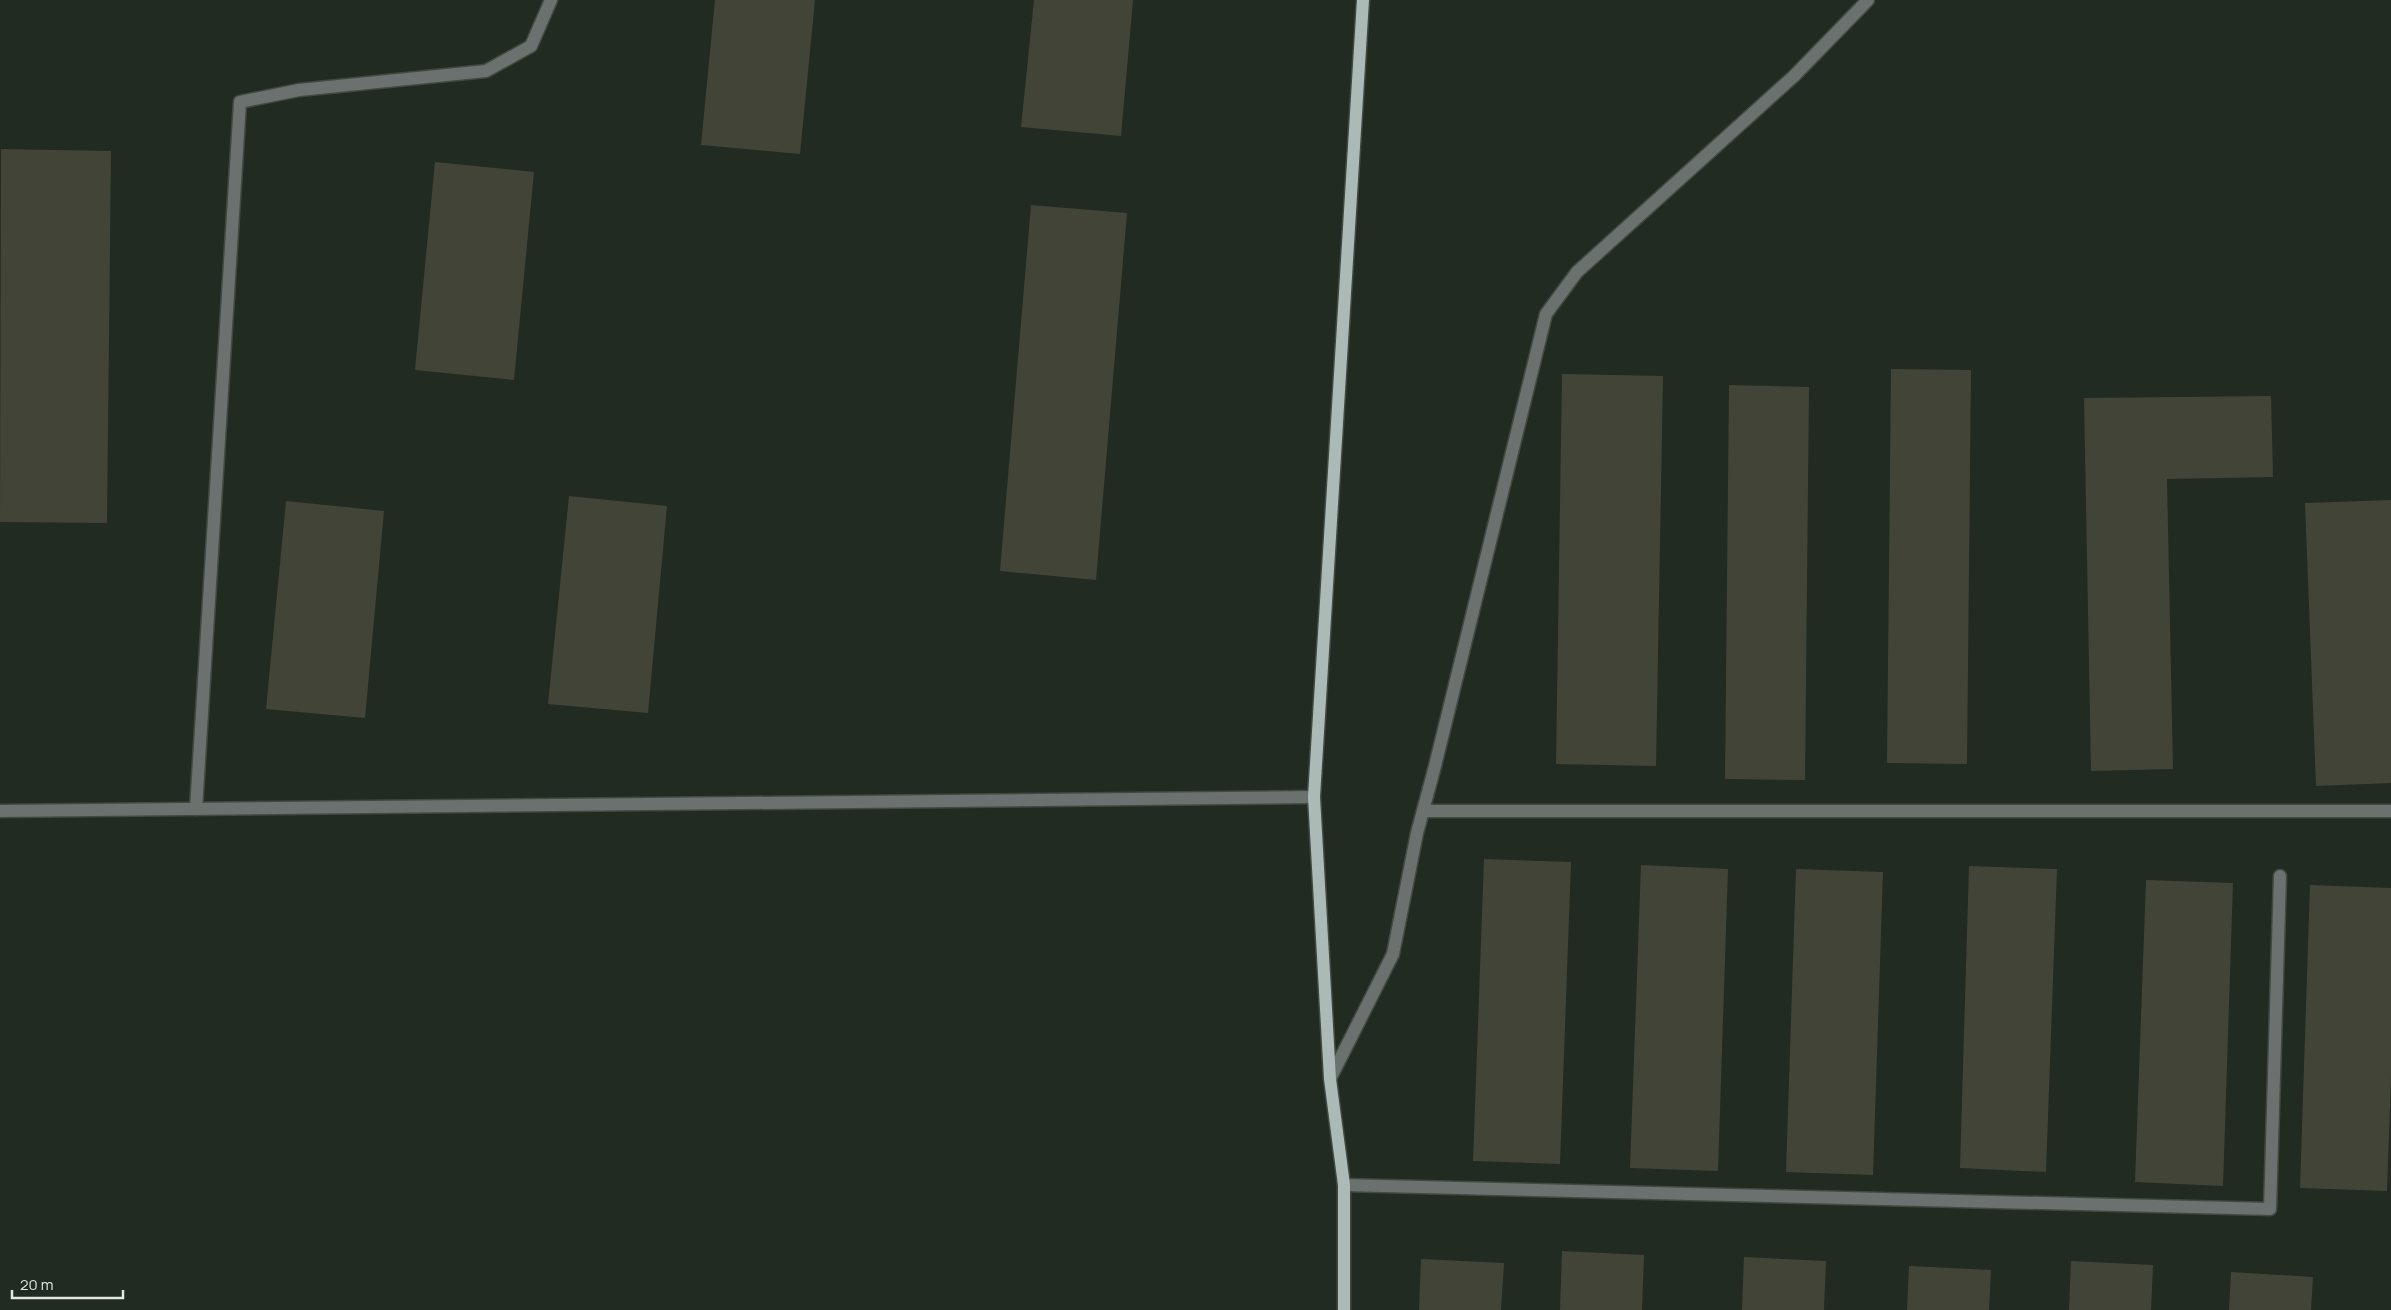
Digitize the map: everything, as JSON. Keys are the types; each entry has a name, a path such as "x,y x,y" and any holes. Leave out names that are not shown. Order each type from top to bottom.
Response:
{"main road":[{"path":"1344,1310 1344,1185 1330,1079 1314,797 1363,0"}],"street":[{"path":"196,808 240,102 299,90 486,71 531,46 551,0"},
{"path":"1330,1079 1392,954 1423,811 1546,314 1577,272 1794,76 1868,0"},
{"path":"0,810 1314,797"},
{"path":"1423,811 2391,811"},
{"path":"1344,1185 2270,1209 2280,876"}],"building":[{"path":"715,0 815,0 800,154 701,145"},
{"path":"1034,0 1133,0 1121,136 1021,127"},
{"path":"1,149 111,151 107,523 0,522"},
{"path":"435,162 534,172 514,380 415,370"},
{"path":"1031,205 1127,213 1096,580 1000,571"},
{"path":"1891,369 1971,370 1967,764 1887,763"},
{"path":"1562,374 1663,376 1656,766 1556,764"},
{"path":"1729,385 1809,387 1805,780 1725,779"},
{"path":"2271,396 2273,477 2167,479 2173,769 2091,771 2084,398"},
{"path":"569,496 667,506 648,713 548,704"},
{"path":"2391,500 2391,783 2316,786 2305,503"},
{"path":"286,501 384,511 365,718 266,709"},
{"path":"1484,859 1571,862 1560,1164 1473,1161"},
{"path":"1641,865 1728,869 1718,1171 1630,1168"},
{"path":"1969,866 2057,869 2046,1172 1960,1168"},
{"path":"1796,869 1883,872 1873,1175 1786,1172"},
{"path":"2146,880 2233,883 2223,1186 2135,1182"},
{"path":"2310,885 2391,888 2391,1077 2387,1191 2300,1188"},
{"path":"1562,1251 1644,1255 1642,1310 1560,1310"},
{"path":"1744,1257 1826,1261 1824,1310 1742,1310"},
{"path":"1421,1259 1504,1263 1501,1310 1419,1310"},
{"path":"2071,1261 2153,1265 2151,1310 2069,1310"},
{"path":"1909,1266 1991,1270 1989,1310 1907,1310"},
{"path":"2231,1272 2313,1277 2311,1310 2229,1310"}]}
